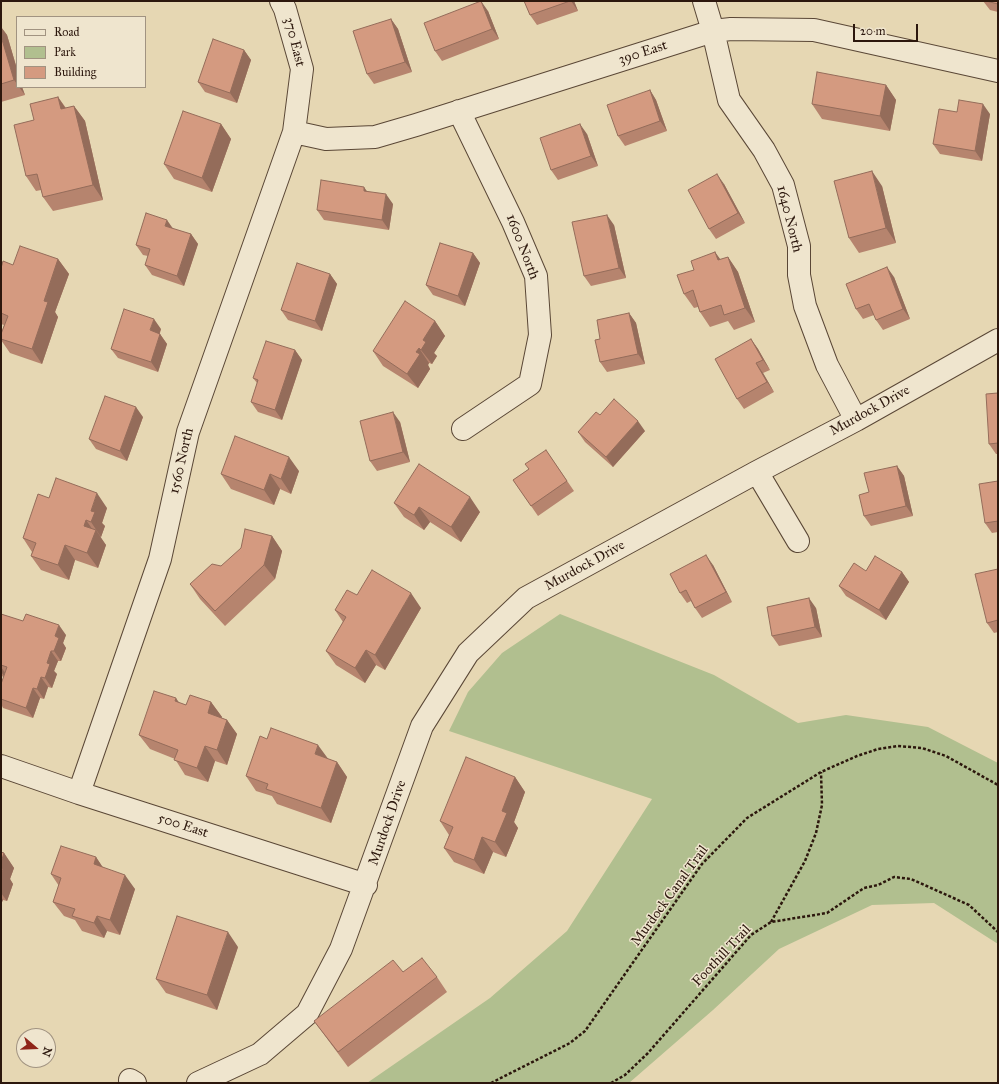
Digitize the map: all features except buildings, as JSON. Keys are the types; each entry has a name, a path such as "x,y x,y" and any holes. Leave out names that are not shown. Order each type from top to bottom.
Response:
{"street":[{"name":"370 East","path":"281,1 285,9 302,69 294,132"},
{"name":"1640 North","path":"704,1 713,31 729,100 764,150 783,185 799,246 799,275 805,306 827,365 856,420"},
{"name":"390 East","path":"294,132 326,139 375,136 713,31 731,29 814,30 998,71"},
{"name":"1600 North","path":"459,111 513,222 536,276 540,335 530,384 463,429"},
{"name":"1560 North","path":"79,793 160,559 188,432 294,132"},
{"name":"Murdock Drive","path":"198,1083 260,1054 307,1014 341,949 366,885 422,726 468,653 526,598 757,472 856,420 998,340"},
{"path":"757,472 798,541"},
{"name":"500 East","path":"1,766 79,793 366,885"}],"path":[{"name":"Murdock Canal Trail","path":"491,1083 570,1044 585,1030 702,864 747,818 821,772 857,756 878,749 898,746 922,748 946,756 998,785"},
{"path":"771,922 805,861 816,833 822,805 821,772"},
{"name":"Foothill Trail","path":"611,1083 625,1074 648,1054 751,935 771,922 827,913 864,888 878,885 894,877 911,879 969,905 998,932"}],"green space":[{"path":"560,614 714,675 798,723 846,715 928,727 998,763 998,944 934,903 872,905 779,949 713,1010 629,1083 367,1083 490,998 567,931 652,799 449,731 468,692 502,653"}]}
